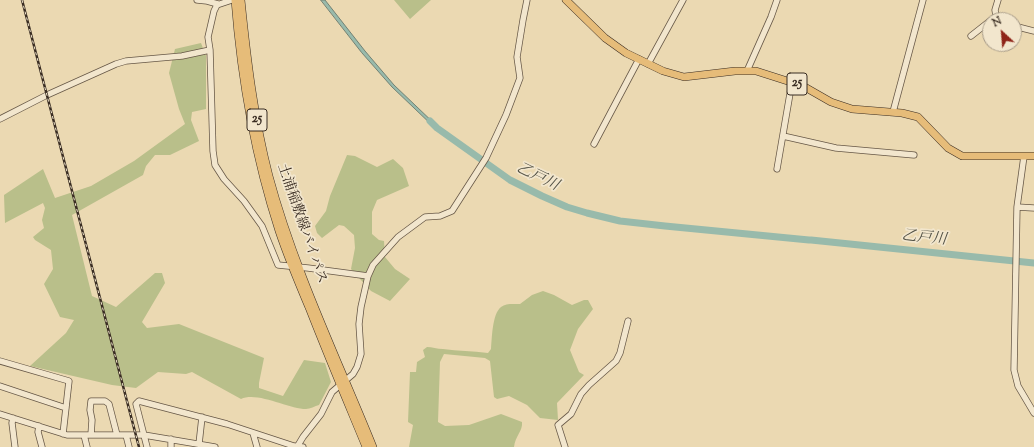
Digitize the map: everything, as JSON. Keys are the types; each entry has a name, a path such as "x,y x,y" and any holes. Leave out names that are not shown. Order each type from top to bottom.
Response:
{"main road":[{"name":"土浦稲敷線バイパス","path":"235,0 242,66 259,155 279,229 343,382 373,447"},
{"name":"土浦稲敷線バイパス","path":"241,0 250,81 258,129 269,176 296,267"},
{"name":"25","path":"566,0 605,38 626,53 663,71 684,77 756,71 803,86 831,102 852,109 902,113 918,117 948,148 962,156 1034,156"},
{"name":"土浦稲敷線バイパス","path":"343,382 366,447"}],"street":[{"path":"197,0 218,4 232,0"},
{"path":"297,447 326,405 332,392 355,371 361,350 361,307 368,276 373,265 398,237 425,217 440,216 452,211 486,159 506,116 520,78 517,57 527,0"},
{"path":"648,64 683,0"},
{"path":"747,71 777,0"},
{"path":"892,112 923,0"},
{"path":"995,12 998,0"},
{"path":"218,4 213,15 208,37 210,50 213,151 215,165 224,179 262,226 277,264 281,266 319,269 368,276"},
{"path":"971,36 982,27"},
{"path":"1022,28 1034,30"},
{"path":"0,119 47,95 121,63 139,59 182,56 210,50"},
{"path":"594,144 639,59"},
{"path":"778,169 792,82"},
{"path":"783,136 836,148 914,155"},
{"path":"1024,156 1017,207 1014,370 1021,392 1034,413"},
{"path":"1017,207 1034,208"},
{"path":"565,447 558,425 571,414 580,394 596,377 616,361 620,353 628,321"},
{"path":"0,361 69,381 63,434"},
{"path":"0,386 66,408"},
{"path":"87,447 87,435 92,420 90,401 105,401 109,404 117,435"},
{"path":"147,447 136,404 139,401 202,417 297,447 304,447"},
{"path":"0,414 63,434 144,435 215,447"},
{"path":"199,444 202,417"},
{"path":"13,418 12,423 15,447"},
{"path":"39,426 38,432 42,447"},
{"path":"253,433 257,447"},
{"path":"126,435 129,447"},
{"path":"171,439 171,447"}],"green space":[{"path":"394,0 431,0 410,19"},
{"path":"201,43 206,56 206,109 192,112 191,120 199,141 170,155 155,155 146,166 143,175 72,215 92,296 116,307 155,273 162,273 165,283 142,322 147,328 179,324 264,358 259,388 283,396 304,360 325,363 331,382 319,405 309,409 299,408 256,397 241,399 192,372 186,374 158,372 136,388 112,385 30,366 66,333 74,320 60,317 44,284 53,269 51,250 35,240 33,237 44,228 42,220 45,208 43,203 5,223 4,195 43,169 55,198 91,186 134,161 185,124 179,109 169,73 175,49"},
{"path":"347,155 355,156 377,167 393,159 403,168 409,186 377,200 372,212 372,234 379,240 384,241 385,257 395,269 410,279 390,301 371,291 351,269 355,248 354,235 344,226 339,225 322,238 317,233 315,226 326,211 330,196"},
{"path":"543,291 572,305 588,300 593,309 578,329 570,350 579,372 584,375 557,403 558,420 540,418 527,405 509,396 497,399 494,397 490,361 485,358 444,354 440,362 438,422 445,426 469,425 501,414 522,422 514,447 409,447 413,425 408,422 410,372 416,372 417,362 425,357 423,350 429,347 488,353 491,349 494,321 498,310 507,304 520,304 532,295"}],"shaded area":[{"path":"321,0 325,0 394,85 438,127 436,129 392,87 362,53"}],"waterway":[{"name":"乙戸川","path":"430,121 437,128 510,180 567,207 620,221 809,240"},
{"name":"乙戸川","path":"811,240 1034,263"}],"railway":[{"path":"22,0 139,447"}]}
